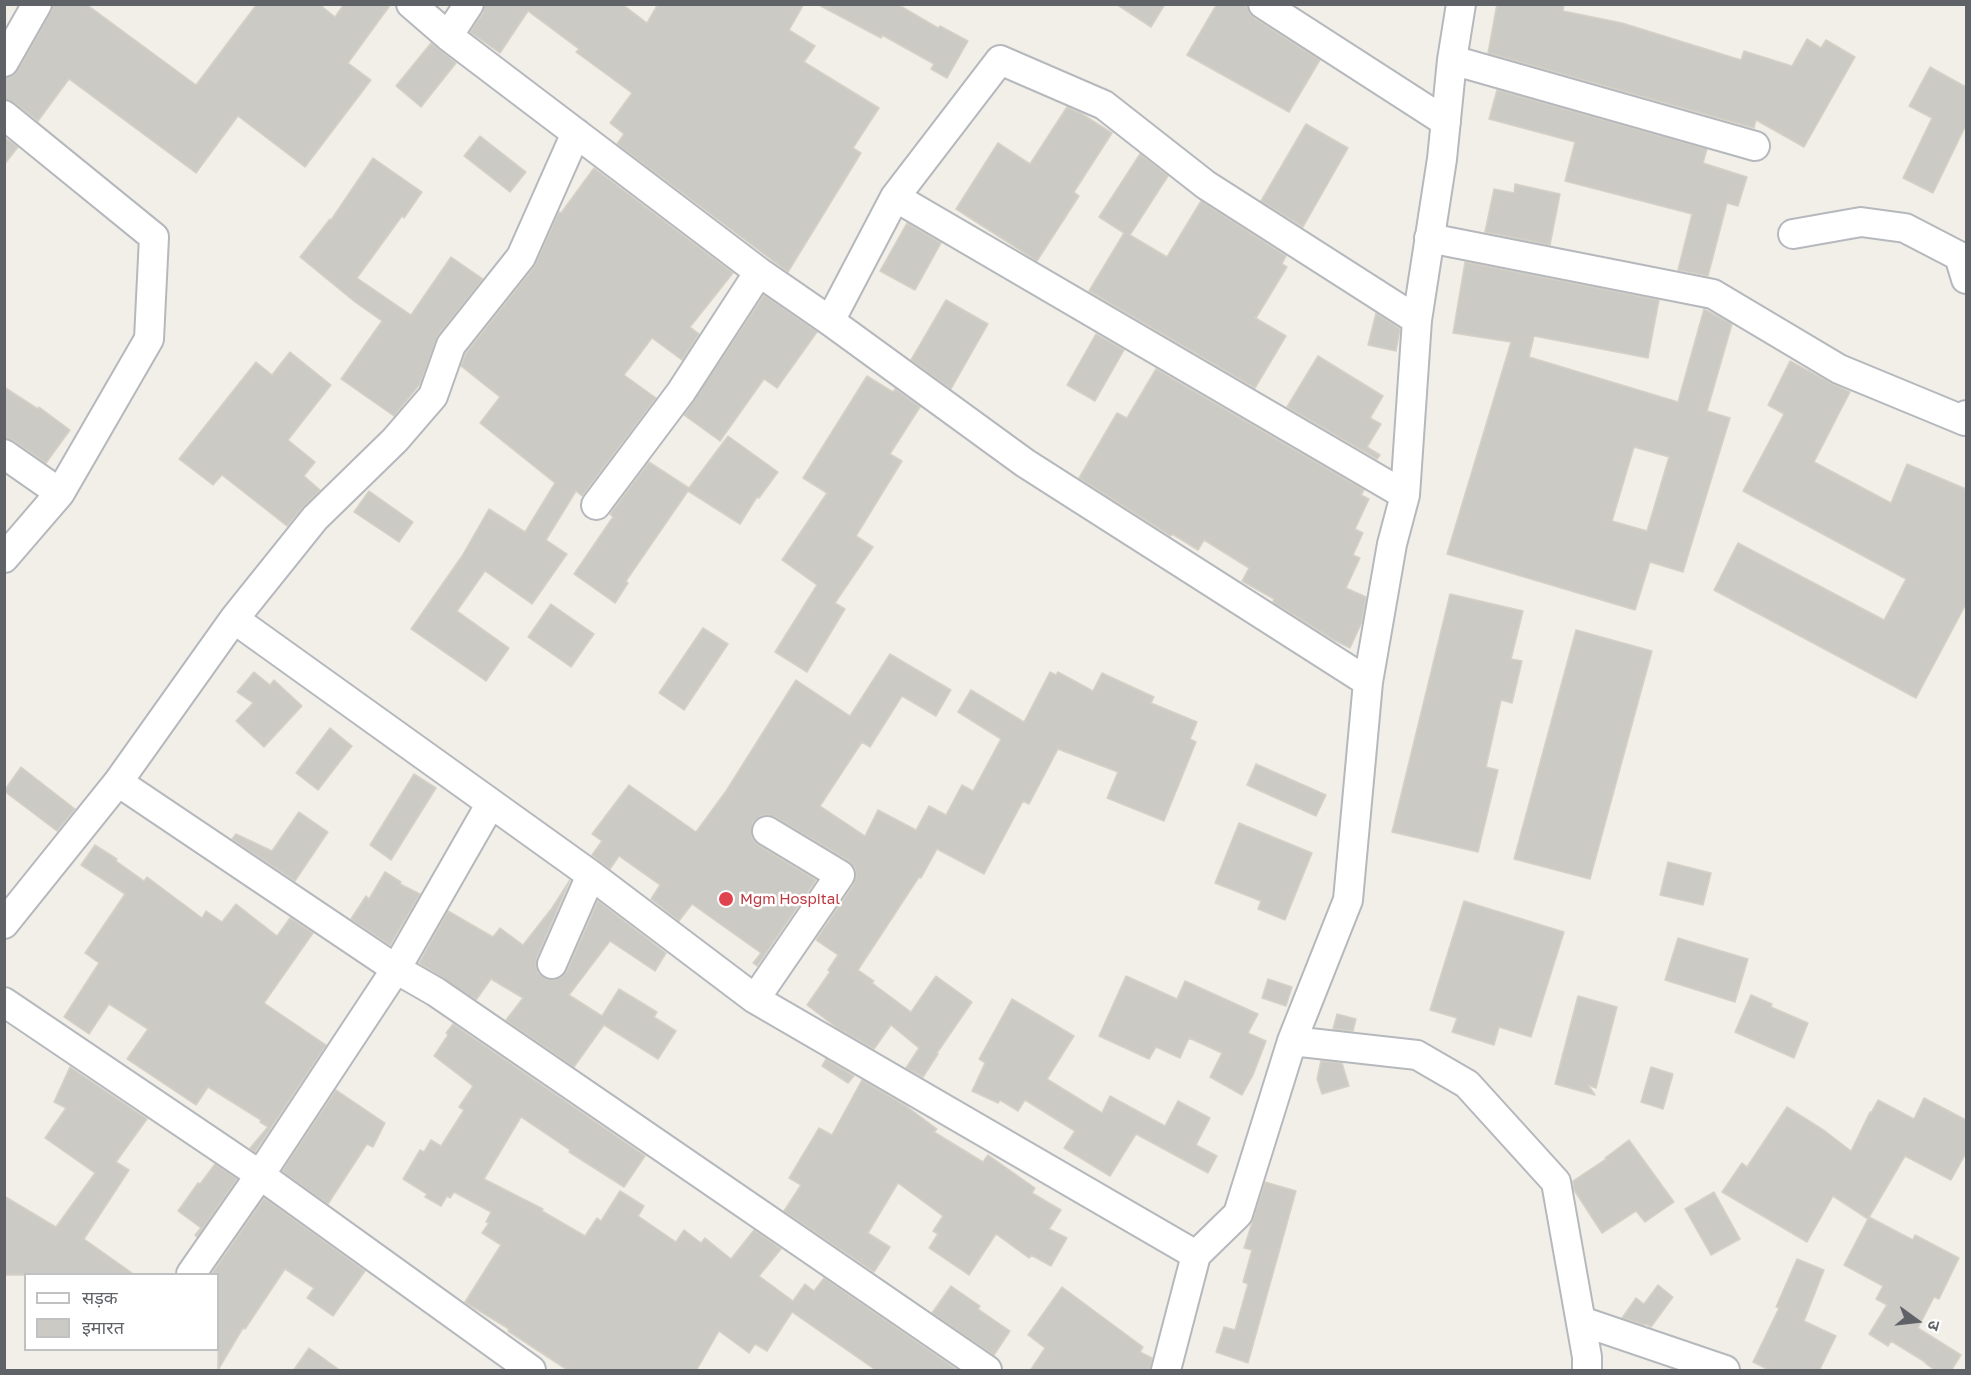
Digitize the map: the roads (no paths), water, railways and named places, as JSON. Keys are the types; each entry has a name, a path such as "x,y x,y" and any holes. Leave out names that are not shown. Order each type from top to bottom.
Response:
{"street":[{"path":"4,62 37,4"},
{"path":"411,4 448,36 759,272 1025,462 1368,682"},
{"path":"448,36 469,4"},
{"path":"1263,4 1446,122"},
{"path":"1166,1371 1196,1255 1238,1214 1292,1041 1348,900 1368,682 1392,544 1405,495 1417,320 1461,4"},
{"path":"830,321 896,197 1000,60 1104,105 1206,185 1417,320"},
{"path":"1452,60 1755,146"},
{"path":"4,115 154,237 149,339 60,493 4,558"},
{"path":"4,924 118,782 234,619 315,518 395,440 433,396 451,345 521,257 576,133"},
{"path":"896,197 1405,495"},
{"path":"1793,234 1861,222 1905,228 1959,256 1966,279"},
{"path":"1429,238 1713,294 1839,369 1965,421 1966,415"},
{"path":"596,505 681,392 759,272"},
{"path":"4,454 60,493"},
{"path":"234,619 490,805 591,875 755,999 1196,1255"},
{"path":"118,782 396,969 436,992 987,1371"},
{"path":"192,1273 396,969 490,805"},
{"path":"755,999 840,875 767,831"},
{"path":"552,964 591,875"},
{"path":"4,1002 260,1175 531,1371"},
{"path":"1292,1041 1417,1055 1467,1084 1557,1182 1581,1321 1587,1371"},
{"path":"1581,1321 1725,1371"}],"place":[{"name":"Mgm Hospital","path":"726,899"}]}
